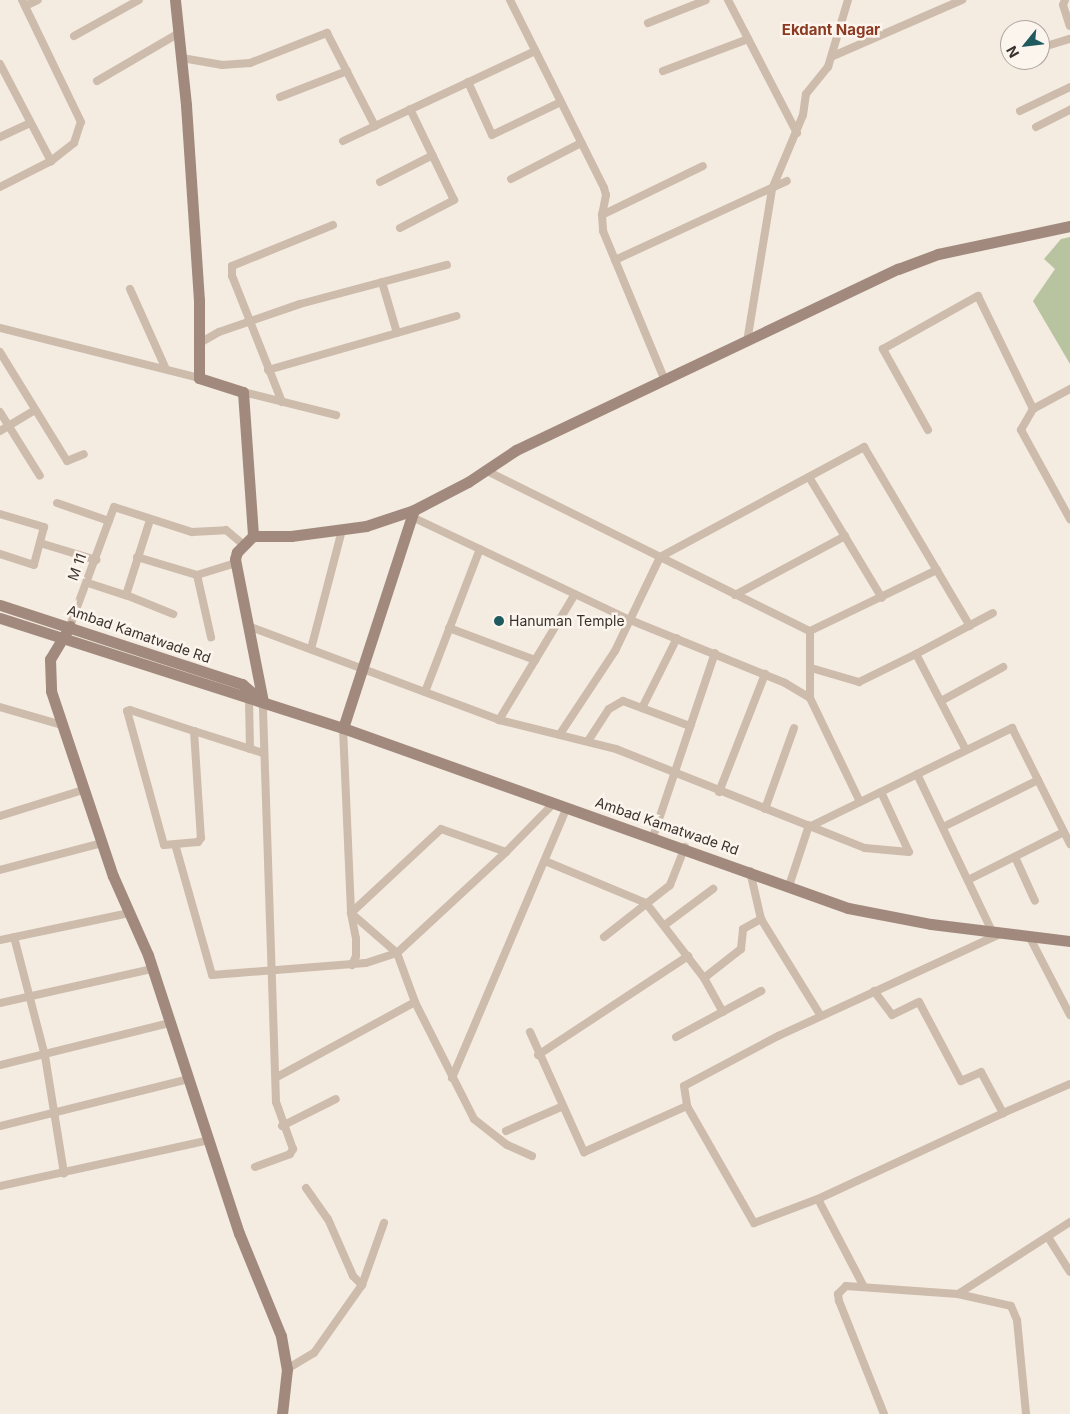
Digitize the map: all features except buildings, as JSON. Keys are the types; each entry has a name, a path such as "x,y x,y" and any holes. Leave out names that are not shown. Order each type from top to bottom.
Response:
{"street":[{"path":"0,187 52,161 74,143 82,122 24,3 38,0"},
{"path":"175,0 182,58 199,300 199,378"},
{"path":"510,0 606,195 602,216 603,231 664,378"},
{"path":"648,23 706,0"},
{"path":"728,0 797,132"},
{"path":"746,342 772,189 805,110 806,94 825,73 833,56 848,0"},
{"path":"833,56 943,4 962,0"},
{"path":"1065,0 1063,5 1070,26"},
{"path":"74,36 136,1"},
{"path":"97,81 179,33"},
{"path":"182,58 222,65 250,62 327,33 375,126"},
{"path":"663,71 748,39"},
{"path":"1050,45 1070,39"},
{"path":"343,141 535,50"},
{"path":"0,64 52,161"},
{"path":"280,97 347,70"},
{"path":"468,82 492,135 561,102"},
{"path":"1020,111 1070,87"},
{"path":"400,228 454,200 410,109"},
{"path":"1036,127 1070,110"},
{"path":"0,137 30,123"},
{"path":"511,179 581,143"},
{"path":"380,182 433,155"},
{"path":"602,216 703,166"},
{"path":"614,260 787,182"},
{"path":"282,402 232,276 234,264 333,224"},
{"path":"253,536 292,536 342,530 377,524 413,514 516,450 664,378 746,342 918,261 1070,226"},
{"path":"198,344 214,334 249,322 382,282 447,265"},
{"path":"382,282 397,333"},
{"path":"130,289 165,367"},
{"path":"928,430 883,349 978,296 1033,410"},
{"path":"268,370 456,316"},
{"path":"0,328 165,367 243,392 336,415"},
{"path":"0,352 68,462 84,454"},
{"path":"1070,389 1033,410 1021,430 1070,519"},
{"path":"243,392 253,536 237,552 236,563 263,702 270,972 277,1077 276,1102 282,1126 292,1152 255,1167"},
{"path":"0,431 35,410"},
{"path":"0,412 40,476"},
{"path":"560,734 615,651 660,557 864,447 970,626"},
{"path":"486,470 810,631"},
{"path":"809,477 882,598"},
{"path":"57,503 109,521"},
{"name":"M 11","path":"68,631 88,583 114,507 150,520"},
{"path":"0,514 44,526 34,565 0,554"},
{"path":"413,514 480,549 630,620 765,674 810,698"},
{"path":"352,965 356,948 351,913 342,728 413,514"},
{"path":"126,595 150,520 192,532 222,529 245,546"},
{"path":"310,649 342,530"},
{"path":"735,595 845,536"},
{"path":"40,543 96,560"},
{"path":"425,692 480,549"},
{"path":"137,557 197,575 236,563"},
{"path":"810,631 937,570"},
{"path":"197,575 211,637"},
{"path":"88,583 126,595 173,614"},
{"path":"499,720 575,594"},
{"name":"Ambad Kamatwade Rd","path":"0,605 249,698 342,728 685,847 848,908 998,933 1070,941"},
{"path":"811,668 859,682 993,613"},
{"name":"Ambad Kamatwade Rd","path":"0,618 68,631 242,684 263,702"},
{"path":"248,626 499,720 588,741 675,772 719,792 810,825 864,848 909,852 881,792"},
{"path":"449,628 535,660"},
{"path":"68,631 50,659 51,691 102,843 152,969 239,1233 281,1336 287,1369 282,1414"},
{"path":"810,631 810,698 860,802"},
{"path":"642,708 678,638"},
{"path":"653,836 714,653"},
{"path":"916,654 966,750"},
{"path":"941,701 1003,667"},
{"path":"719,792 765,674"},
{"path":"249,698 250,749"},
{"path":"588,741 614,705 623,701 690,726"},
{"path":"0,706 62,725"},
{"path":"194,730 201,838 198,842 164,846 128,711 194,730 263,753"},
{"path":"765,809 794,728"},
{"path":"789,886 810,825 1012,728 1070,844"},
{"path":"918,774 968,880 998,933 821,1016 684,1086 687,1106 754,1223 818,1199 1070,1084"},
{"path":"943,827 1038,780"},
{"path":"0,816 83,790"},
{"path":"175,844 212,975 352,965 376,962 397,953 506,852 554,803"},
{"path":"452,1078 567,807"},
{"path":"351,913 441,829 506,852"},
{"path":"968,880 1064,832"},
{"path":"0,870 102,843"},
{"path":"604,937 670,885 685,847"},
{"path":"1015,857 1035,901"},
{"path":"545,861 646,903 666,924 704,978 723,1012"},
{"path":"750,871 761,919 821,1016"},
{"path":"666,924 713,889"},
{"path":"0,940 129,913"},
{"path":"351,913 397,953 414,1002 474,1119 508,1145 532,1156"},
{"path":"704,978 741,949 743,930 761,919"},
{"path":"1029,936 1070,1015"},
{"path":"14,937 45,1056 53,1115 64,1172"},
{"path":"538,1054 688,956"},
{"path":"0,1003 152,969"},
{"path":"676,1037 761,991"},
{"path":"874,991 892,1015 919,1002 961,1082 981,1072 1003,1113"},
{"path":"277,1077 414,1002"},
{"path":"0,1065 45,1056 170,1023"},
{"path":"530,1032 538,1054 584,1152 687,1106"},
{"path":"0,1126 53,1115 189,1079"},
{"path":"282,1126 336,1099"},
{"path":"506,1131 562,1107"},
{"path":"0,1186 209,1140"},
{"path":"306,1188 328,1219 353,1276 362,1285"},
{"path":"818,1199 864,1287"},
{"path":"958,1294 1070,1222"},
{"path":"287,1369 314,1353 362,1285 384,1223"},
{"path":"1048,1237 1070,1272"},
{"path":"884,1414 839,1301 841,1288 864,1287 958,1294 1014,1309 1026,1414"}],"green space":[{"path":"1070,237 1070,364 1033,301 1055,269 1044,259 1061,239"}],"place":[{"name":"Hanuman Temple","path":"499,621"}],"district":[{"name":"Ekdant Nagar","path":"831,30"}]}
